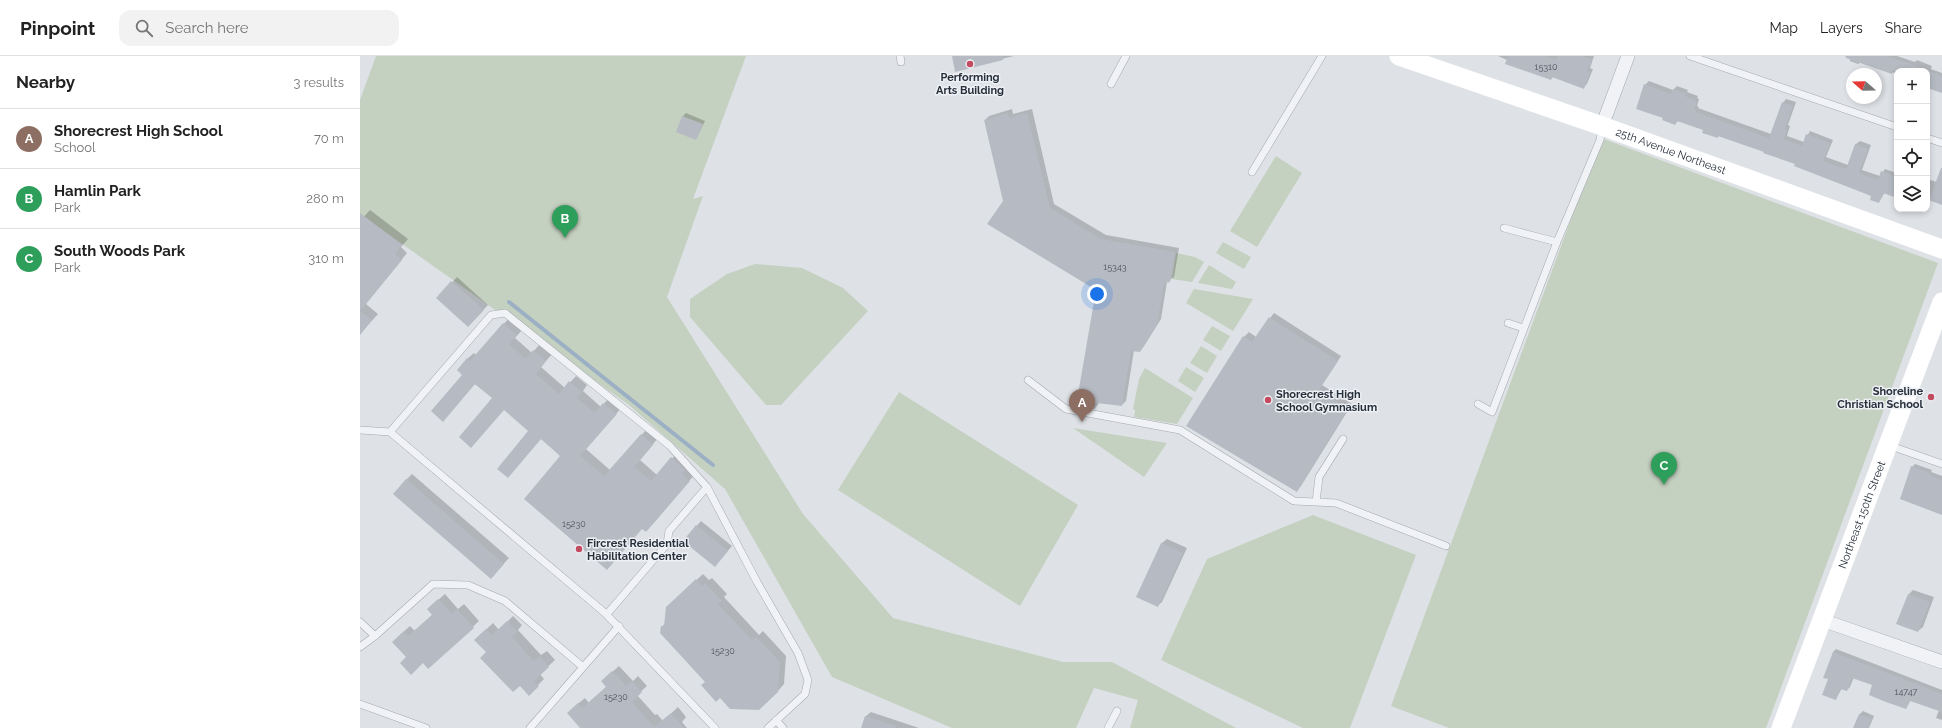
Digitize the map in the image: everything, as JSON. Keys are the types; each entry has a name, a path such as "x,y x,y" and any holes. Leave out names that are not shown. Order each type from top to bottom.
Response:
{"street":[{"name":"25th Avenue Northeast","path":"1399,56 1602,126 1942,249"},
{"path":"1602,126 1628,56"},
{"name":"Northeast 150th Street","path":"1781,728 1942,302"},
{"path":"1822,620 1942,662"}],"lane":[{"path":"1111,84 1126,56"},
{"path":"1252,172 1322,56"},
{"path":"1690,56 1894,127"},
{"path":"1478,404 1492,412 1557,242 1600,140 1602,126"},
{"path":"1930,139 1942,143"},
{"path":"1504,228 1557,242"},
{"path":"390,432 491,315 505,313 670,446 707,487 757,582 798,654 808,680 805,694 768,728"},
{"path":"1508,323 1523,328"},
{"path":"1028,380 1066,409 1180,430 1288,499 1294,501 1336,503 1446,546"},
{"path":"360,430 390,432 606,614 715,728"},
{"path":"1316,502 1319,477 1344,439"},
{"path":"1888,445 1942,464"},
{"path":"606,614 667,544 668,531 707,487"},
{"path":"360,647 376,636 433,584 468,585 505,601 583,667"},
{"path":"360,622 376,636"},
{"path":"530,728 619,626"},
{"path":"360,704 426,728"},
{"path":"1108,728 1117,711"},
{"path":"776,720 783,728"}],"green space":[{"path":"376,56 746,56 693,199 703,196 667,297 803,514 893,618 1063,662 1112,662 1236,728 1130,728 1138,700 1094,688 1076,728 952,728 832,677 725,489 629,405 360,214 360,100"},
{"path":"1601,138 1938,263 1766,728 1449,728 1391,706"},
{"path":"1276,156 1302,173 1257,247 1230,231"},
{"path":"1223,242 1251,257 1244,269 1216,253"},
{"path":"1176,253 1195,257 1204,262 1192,282 1172,279"},
{"path":"755,264 802,268 843,288 868,311 781,405 766,405 690,317 690,299 727,274"},
{"path":"1209,265 1236,282 1232,289 1198,283"},
{"path":"1194,289 1253,299 1233,331 1186,303"},
{"path":"1212,326 1230,336 1221,351 1203,340"},
{"path":"1201,346 1217,356 1207,373 1190,363"},
{"path":"1186,367 1204,378 1195,392 1178,381"},
{"path":"1145,368 1193,398 1177,424 1134,417 1135,410 1133,409 1139,379"},
{"path":"899,392 1078,505 1020,606 838,490"},
{"path":"1073,428 1167,443 1144,477"},
{"path":"1313,515 1416,555 1350,728 1303,728 1161,660 1207,559"}],"building":[{"name":"Performing Arts Building","path":"952,56 1003,56 1003,60 955,72"},
{"path":"1508,56 1546,56 1556,60 1557,56 1582,56 1592,60 1587,71 1590,72 1584,89 1552,77 1551,80 1505,64"},
{"path":"1846,56 1887,56 1922,68 1894,68 1892,74 1882,71 1882,68 1875,68 1846,58"},
{"path":"1930,72 1942,76 1942,93 1930,89"},
{"path":"1644,84 1671,94 1673,89 1685,93 1685,96 1697,102 1694,109 1696,112 1769,138 1782,102 1793,106 1785,129 1787,130 1784,139 1802,146 1806,134 1830,143 1823,161 1846,169 1855,144 1868,149 1859,173 1878,180 1881,171 1894,176 1894,197 1883,193 1879,203 1870,200 1871,196 1794,166 1795,164 1718,136 1718,138 1702,133 1703,130 1677,121 1675,125 1662,120 1663,118 1636,109"},
{"path":"1008,113 1009,118 1027,113 1050,208 1101,239 1175,252 1170,282 1164,283 1157,325 1140,352 1131,351 1122,406 1097,403 1095,409 1076,406 1096,290 987,224 1003,201 984,120"},
{"path":"682,116 703,124 696,140 676,132"},
{"path":"1942,168 1942,205 1930,200"},
{"path":"360,213 402,245 395,254 402,260 360,311"},
{"path":"451,281 484,310 468,327 436,298"},
{"path":"360,311 372,320 360,335"},
{"name":"Shorecrest High School Gymnasium","path":"1269,317 1338,361 1319,390 1348,409 1297,492 1186,426 1243,336 1252,342"},
{"path":"503,323 517,335 509,345 526,359 533,350 546,361 536,374 559,394 569,381 582,392 577,398 595,413 603,403 617,414 580,456 604,476 641,434 653,445 634,467 651,481 671,457 685,470 682,474 690,481 646,532 642,529 607,570 524,499 560,456 541,439 508,478 497,469 528,431 504,410 471,448 459,437 492,398 475,384 443,422 431,411 462,375 457,370 467,358 470,361"},
{"path":"1911,466 1930,473 1929,475 1942,480 1942,515 1900,499"},
{"path":"406,479 504,564 491,579 393,494"},
{"path":"696,525 728,551 715,567 683,541"},
{"path":"1161,543 1183,553 1158,607 1136,597"},
{"path":"696,579 702,586 705,583 722,601 718,604 752,640 756,637 780,662 778,692 759,710 730,709 720,698 716,702 701,685 705,682 660,633 661,626 664,626 666,607"},
{"path":"1908,594 1930,602 1918,632 1896,624"},
{"path":"438,599 452,614 457,609 474,628 428,669 423,663 411,675 400,663 406,657 392,642 404,631 408,636 432,615 427,609"},
{"path":"507,621 517,632 512,637 534,661 540,656 549,667 534,681 539,686 529,696 520,686 513,692 480,658 486,652 474,640 486,629 492,635"},
{"path":"1833,652 1942,694 1942,712 1910,701 1906,709 1886,702 1869,695 1872,685 1852,678 1847,691 1840,689 1836,700 1822,695 1828,679 1823,678"},
{"path":"612,671 626,686 632,681 642,692 632,702 654,727 671,713 684,728 580,728 567,713 578,703 582,708 606,687 601,681"},
{"path":"1859,714 1872,719 1868,728 1853,728"},
{"path":"865,716 896,726 896,728 861,728"}],"waterway":[{"path":"509,302 713,465"}],"place":[{"name":"Performing Arts Building","path":"970,64"},
{"name":"Hamlin Park","path":"565,238"},
{"name":"Shoreline Christian School","path":"1931,397"},
{"name":"Shorecrest High School Gymnasium","path":"1268,400"},
{"name":"Shorecrest High School","path":"1082,422"},
{"name":"South Woods Park","path":"1664,485"},
{"name":"Fircrest Residential Habilitation Center","path":"579,549"}]}
